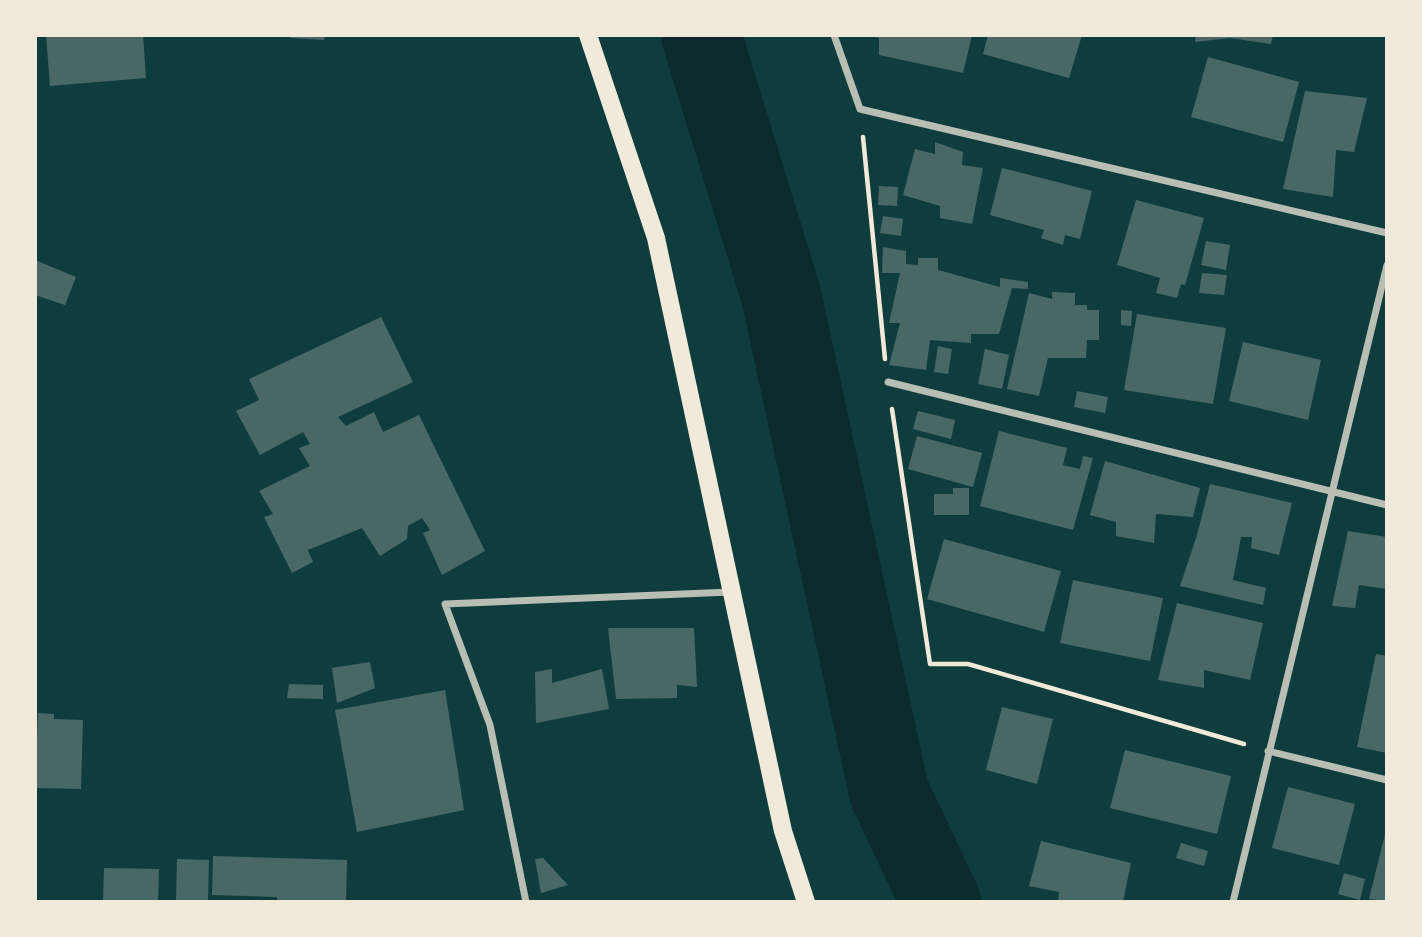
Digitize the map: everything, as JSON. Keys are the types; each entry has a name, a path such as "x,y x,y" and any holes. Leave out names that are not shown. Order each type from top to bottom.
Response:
{"main road":[{"path":"589,35 656,237 783,831 806,902"}],"street":[{"path":"834,35 860,109 1387,233"},
{"path":"1233,902 1387,265"},
{"path":"888,382 1387,505"},
{"path":"526,902 491,725 445,604 732,592"},
{"path":"1268,751 1387,780"}],"path":[{"path":"860,109 888,382 930,664 968,664 1268,751"}],"building":[{"path":"46,35 143,35 146,78 50,86"},
{"path":"291,35 325,35 324,40 291,38"},
{"path":"870,35 972,35 963,73 879,55 879,38"},
{"path":"988,35 1082,35 1069,78 983,54"},
{"path":"1196,35 1273,35 1271,44 1230,38 1195,42"},
{"path":"1208,57 1299,82 1283,142 1191,117"},
{"path":"1305,91 1367,98 1354,152 1336,150 1333,197 1283,189"},
{"path":"935,142 963,152 962,165 983,168 972,224 940,218 940,206 903,195 915,149 935,154"},
{"path":"1002,168 1092,191 1080,239 1065,235 1063,245 1041,238 1044,230 990,215"},
{"path":"879,186 898,187 897,206 878,205"},
{"path":"1136,200 1204,218 1185,285 1181,284 1177,298 1156,293 1160,278 1117,265"},
{"path":"883,216 903,219 901,236 880,233"},
{"path":"1206,241 1230,245 1226,270 1201,265"},
{"path":"883,247 906,251 906,264 918,265 918,258 938,258 938,270 1000,287 1000,278 1028,282 1028,289 1012,288 999,334 971,334 971,343 930,340 926,370 889,365 900,323 889,323 900,273 882,273"},
{"path":"35,260 76,277 65,305 35,295"},
{"path":"1202,273 1227,275 1224,295 1199,293"},
{"path":"1052,292 1075,293 1075,305 1087,305 1087,310 1099,310 1099,340 1087,340 1086,358 1048,358 1039,396 1007,389 1029,293 1052,299"},
{"path":"1121,310 1132,311 1131,326 1121,325"},
{"path":"1137,314 1226,328 1213,404 1124,390"},
{"path":"381,317 413,382 338,417 346,426 374,412 383,432 419,415 485,551 442,575 423,533 430,530 422,518 408,526 407,539 380,556 362,528 308,550 313,562 292,573 264,517 273,514 259,491 310,466 299,448 310,444 303,432 260,455 236,411 259,400 249,379"},
{"path":"1243,342 1321,360 1308,420 1229,401"},
{"path":"938,346 952,349 948,374 934,372"},
{"path":"985,349 1009,355 1002,389 978,384"},
{"path":"1077,391 1108,397 1105,413 1074,407"},
{"path":"918,411 955,420 951,439 913,429"},
{"path":"999,431 1067,448 1063,465 1080,469 1083,456 1093,458 1073,530 980,506"},
{"path":"917,436 982,453 973,487 908,469"},
{"path":"1105,461 1200,488 1193,517 1156,514 1154,543 1116,536 1116,522 1090,515"},
{"path":"1210,484 1292,503 1279,555 1251,548 1252,537 1241,537 1233,580 1266,588 1263,605 1180,586"},
{"path":"953,488 969,488 969,515 934,515 934,494 953,494"},
{"path":"1348,531 1387,537 1387,589 1359,585 1355,608 1332,606"},
{"path":"944,539 1061,571 1044,632 927,599"},
{"path":"1073,580 1163,598 1150,661 1060,643"},
{"path":"1177,603 1263,623 1250,680 1204,670 1204,688 1158,680"},
{"path":"608,628 694,628 697,687 677,685 677,698 616,699"},
{"path":"1376,654 1387,656 1387,753 1357,747"},
{"path":"370,662 375,688 337,703 332,668"},
{"path":"552,669 552,683 602,669 609,709 536,723 535,672"},
{"path":"289,684 323,685 323,699 287,698"},
{"path":"445,690 464,810 357,832 335,710"},
{"path":"1002,707 1053,719 1037,784 986,770"},
{"path":"38,713 54,714 54,719 83,720 81,789 35,788"},
{"path":"1125,750 1231,776 1217,834 1110,808"},
{"path":"1288,787 1355,804 1339,865 1272,848"},
{"path":"1386,830 1387,901 1369,899"},
{"path":"1041,841 1131,863 1123,902 1058,902 1059,892 1029,886"},
{"path":"1181,843 1208,851 1204,866 1176,858"},
{"path":"213,856 347,860 346,902 277,902 277,897 212,895"},
{"path":"543,858 568,885 541,893 535,859"},
{"path":"177,859 209,860 208,902 176,902"},
{"path":"104,868 159,869 158,902 103,902"},
{"path":"1344,873 1365,879 1360,900 1338,894"}],"waterway":[{"path":"701,35 781,295 889,792 941,902"}]}
